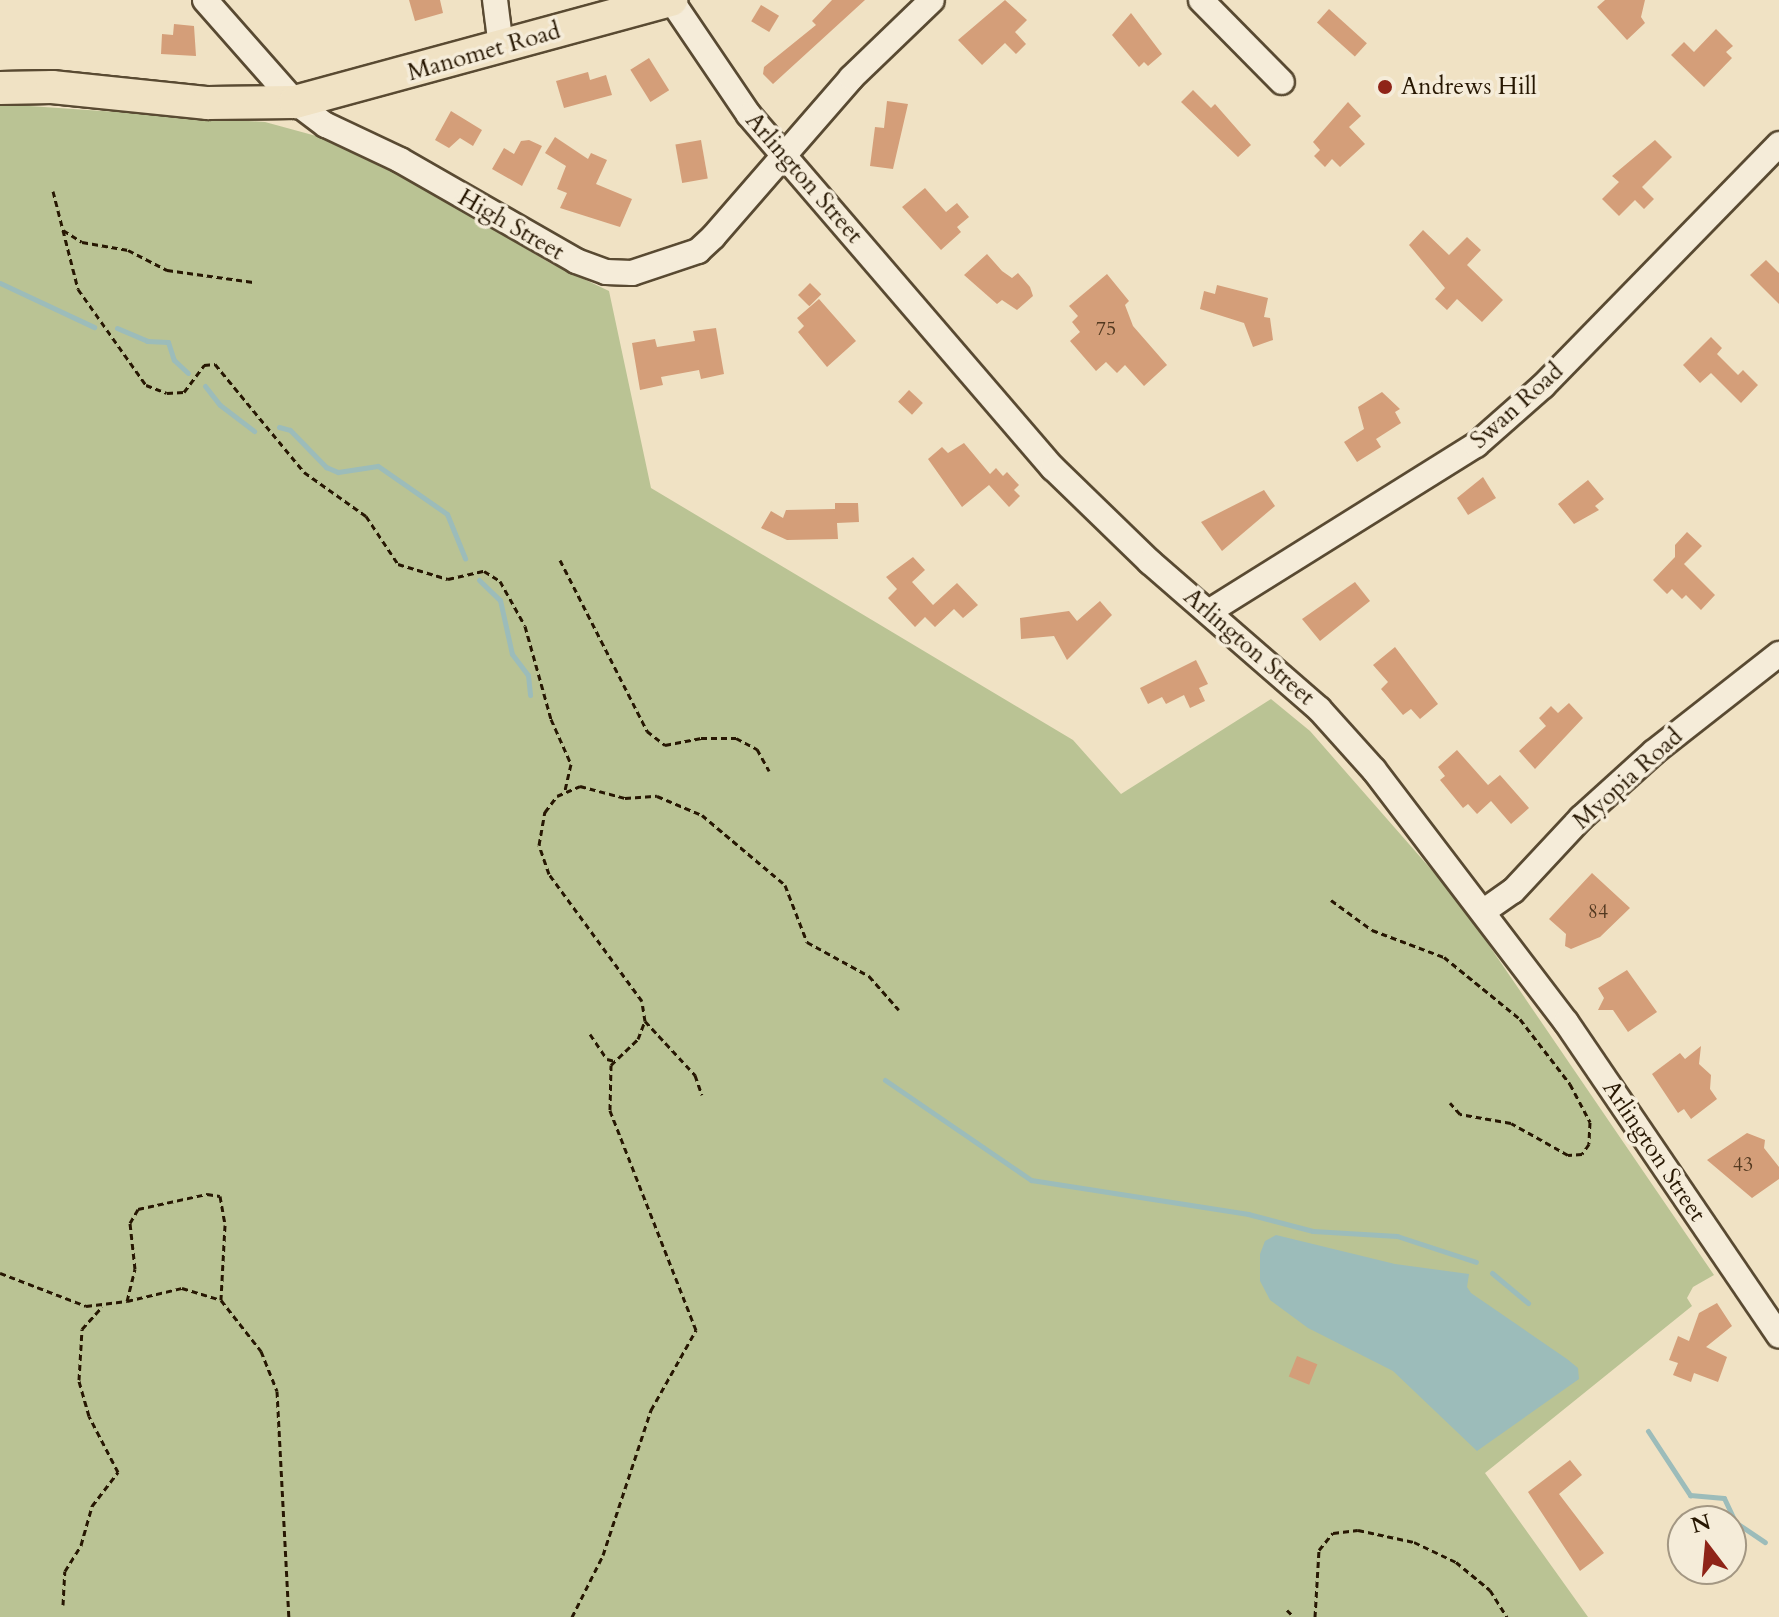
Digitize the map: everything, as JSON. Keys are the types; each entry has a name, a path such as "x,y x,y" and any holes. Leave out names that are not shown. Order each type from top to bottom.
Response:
{"main road":[{"name":"Manomet Road","path":"295,102 671,0"},
{"path":"0,88 52,87 208,103 295,102"}],"street":[{"name":"High Street","path":"205,0 295,102 326,125 400,160 576,261 606,272 632,273 698,251 851,78 932,0"},
{"path":"495,0 501,47"},
{"name":"Arlington Street","path":"671,0 749,115 1070,486 1150,562 1210,611 1319,709 1484,911 1779,1335"},
{"path":"1201,0 1282,82"},
{"name":"Swan Road","path":"1210,611 1476,445 1543,386 1779,144"},
{"name":"Myopia Road","path":"1484,911 1513,891 1581,818 1654,752 1779,654"}],"path":[{"path":"53,191 78,289 146,385 167,393 184,392 204,365 215,364 304,472 366,516 398,564 448,579 484,571 500,581 525,626 551,719 571,764 565,790 542,818 541,853 600,950 640,995 645,1021 695,1075 702,1095"},
{"path":"63,230 82,242 128,250 167,270 253,282"},
{"path":"560,560 647,731 665,745 701,738 736,738 757,749 769,771"},
{"path":"565,790 591,786 625,798 657,796 718,824 785,885 807,942 869,976 899,1010"},
{"path":"1331,900 1372,930 1444,957 1520,1019 1570,1084 1590,1122 1589,1144 1582,1154 1568,1155 1511,1123 1460,1114 1450,1103"},
{"path":"572,1617 603,1555 651,1410 696,1330 614,1129 609,1085 615,1061 631,1049 645,1021"},
{"path":"590,1034 607,1059 615,1061"},
{"path":"127,1301 135,1269 130,1223 138,1209 214,1193 224,1204 221,1300"},
{"path":"0,1273 72,1303 102,1307 182,1288 221,1300 261,1351 277,1391 289,1617"},
{"path":"63,1605 65,1571 81,1545 92,1506 118,1472 89,1416 79,1380 82,1329 102,1307"},
{"path":"1315,1617 1319,1550 1333,1533 1358,1530 1404,1539 1456,1562 1490,1590 1507,1617"},
{"path":"1287,1610 1294,1617"}],"green space":[{"path":"0,104 265,122 320,137 400,174 550,263 609,291 651,488 1073,740 1121,794 1271,699 1310,731 1458,900 1714,1275 1693,1287 1687,1298 1692,1306 1485,1473 1588,1617 0,1617"}],"water":[{"path":"1276,1235 1395,1264 1469,1274 1467,1287 1471,1293 1567,1359 1578,1368 1579,1379 1477,1451 1393,1371 1308,1328 1270,1300 1260,1281 1260,1254 1265,1241"}],"building":[{"path":"409,0 440,0 443,13 415,21"},
{"path":"832,0 865,0 773,84 763,74 764,67 816,25 812,21"},
{"path":"1005,0 1027,20 1015,32 1026,44 1016,54 1005,43 982,65 958,40"},
{"path":"1605,0 1645,0 1641,17 1645,23 1627,40 1597,7"},
{"path":"761,5 779,16 769,32 751,21"},
{"path":"1329,9 1367,43 1355,57 1317,22"},
{"path":"1131,13 1162,54 1148,66 1144,62 1139,67 1112,35"},
{"path":"174,24 194,26 196,56 161,54 162,34 173,35"},
{"path":"1716,29 1733,46 1726,52 1732,58 1704,87 1671,55 1684,42 1694,52"},
{"path":"649,58 669,90 650,102 630,70"},
{"path":"588,72 590,80 606,75 612,95 564,108 556,81"},
{"path":"1193,90 1211,108 1215,104 1251,145 1238,157 1181,102"},
{"path":"887,101 908,104 893,169 870,166 875,127 884,128"},
{"path":"1348,102 1361,116 1349,127 1365,144 1340,167 1332,159 1325,167 1314,156 1320,150 1313,142"},
{"path":"451,111 482,130 473,146 460,138 449,148 435,140"},
{"path":"555,137 588,159 591,153 607,160 596,184 632,199 620,227 560,208 567,193 557,189 566,166 545,153"},
{"path":"529,140 542,146 522,186 492,169 504,148 514,154 521,141"},
{"path":"701,140 708,178 682,183 675,145"},
{"path":"1655,140 1672,157 1642,187 1654,199 1644,209 1635,200 1619,216 1602,199 1619,182 1612,176"},
{"path":"925,188 946,212 957,203 969,217 957,227 961,232 941,250 902,207"},
{"path":"1423,230 1449,255 1467,237 1481,250 1467,265 1503,300 1482,322 1457,299 1447,310 1435,299 1445,288 1409,245"},
{"path":"987,254 1002,271 1012,278 1018,273 1030,287 1033,296 1017,310 1002,300 997,304 964,275"},
{"path":"1766,260 1779,273 1779,304 1750,275"},
{"path":"1107,274 1129,301 1125,305 1133,326 1167,365 1144,386 1125,365 1117,373 1106,362 1096,371 1070,341 1080,332 1072,322 1078,316 1069,306"},
{"path":"810,283 821,294 809,306 798,295"},
{"path":"1217,285 1268,298 1264,317 1270,318 1273,340 1253,347 1244,323 1200,309 1204,291 1215,294"},
{"path":"819,299 856,341 827,367 798,332 804,326 797,318"},
{"path":"716,328 724,374 701,379 699,370 661,377 663,385 640,390 632,343 655,339 657,347 695,341 693,331"},
{"path":"1711,337 1722,348 1717,354 1738,375 1743,370 1758,385 1741,403 1711,373 1700,383 1683,365"},
{"path":"909,390 923,403 912,415 898,402"},
{"path":"1382,392 1400,409 1395,412 1401,423 1376,439 1381,447 1357,462 1344,442 1364,429 1358,407"},
{"path":"964,443 990,474 996,468 1003,476 1007,472 1019,485 1014,490 1020,496 1009,507 989,485 962,507 928,459 942,447 948,453"},
{"path":"1483,477 1496,498 1468,515 1457,498"},
{"path":"1588,480 1604,499 1595,506 1599,510 1574,524 1558,504"},
{"path":"1264,490 1275,506 1222,551 1201,522"},
{"path":"835,503 858,503 859,522 837,523 838,539 787,540 761,528 771,511 783,518 786,510 835,509"},
{"path":"1687,532 1702,546 1684,564 1715,595 1701,610 1686,595 1682,599 1672,589 1667,594 1653,580 1675,557 1675,545"},
{"path":"913,557 925,570 912,582 933,605 957,583 978,605 963,618 954,609 935,627 925,617 915,627 888,598 897,589 886,577"},
{"path":"1355,582 1370,601 1320,641 1302,619"},
{"path":"1100,601 1112,615 1067,660 1054,636 1021,639 1020,618 1069,611 1077,621"},
{"path":"1395,647 1438,704 1420,719 1411,709 1403,715 1381,689 1388,682 1373,665"},
{"path":"1196,660 1208,684 1199,688 1205,701 1190,708 1184,695 1166,704 1162,697 1148,704 1140,688"},
{"path":"1569,703 1583,718 1535,769 1519,751 1546,726 1539,718 1551,706 1558,713"},
{"path":"1457,750 1488,785 1500,775 1529,808 1511,824 1491,801 1477,814 1468,804 1463,808 1440,780 1445,776 1438,767"},
{"path":"1592,873 1630,908 1600,937 1571,949 1565,946 1566,934 1549,919"},
{"path":"1627,970 1657,1012 1628,1032 1613,1010 1598,1010 1604,998 1598,988"},
{"path":"1701,1046 1699,1064 1711,1075 1710,1089 1717,1099 1691,1119 1684,1109 1678,1113 1652,1074 1680,1053 1685,1059"},
{"path":"1747,1133 1765,1140 1764,1148 1779,1167 1779,1179 1752,1198 1707,1160"},
{"path":"1717,1303 1732,1326 1706,1347 1727,1357 1718,1382 1694,1373 1691,1382 1673,1375 1678,1363 1669,1360 1678,1336 1689,1341 1699,1313"},
{"path":"1297,1356 1317,1364 1309,1385 1289,1376"},
{"path":"1570,1460 1582,1475 1559,1494 1604,1553 1580,1571 1528,1492"}],"waterway":[{"path":"0,283 94,327"},
{"path":"117,328 147,341 168,342 174,360 188,373"},
{"path":"205,386 220,405 254,431"},
{"path":"279,427 290,430 326,467 338,472 378,466 447,514 465,558"},
{"path":"479,580 500,600 512,654 528,675 530,695"},
{"path":"885,1080 1031,1180 1248,1214 1313,1231 1397,1236 1476,1262"},
{"path":"1492,1273 1528,1303"},
{"path":"1648,1431 1690,1495 1724,1498 1735,1522 1765,1542"}],"place":[{"name":"Andrews Hill","path":"1385,87"}]}
